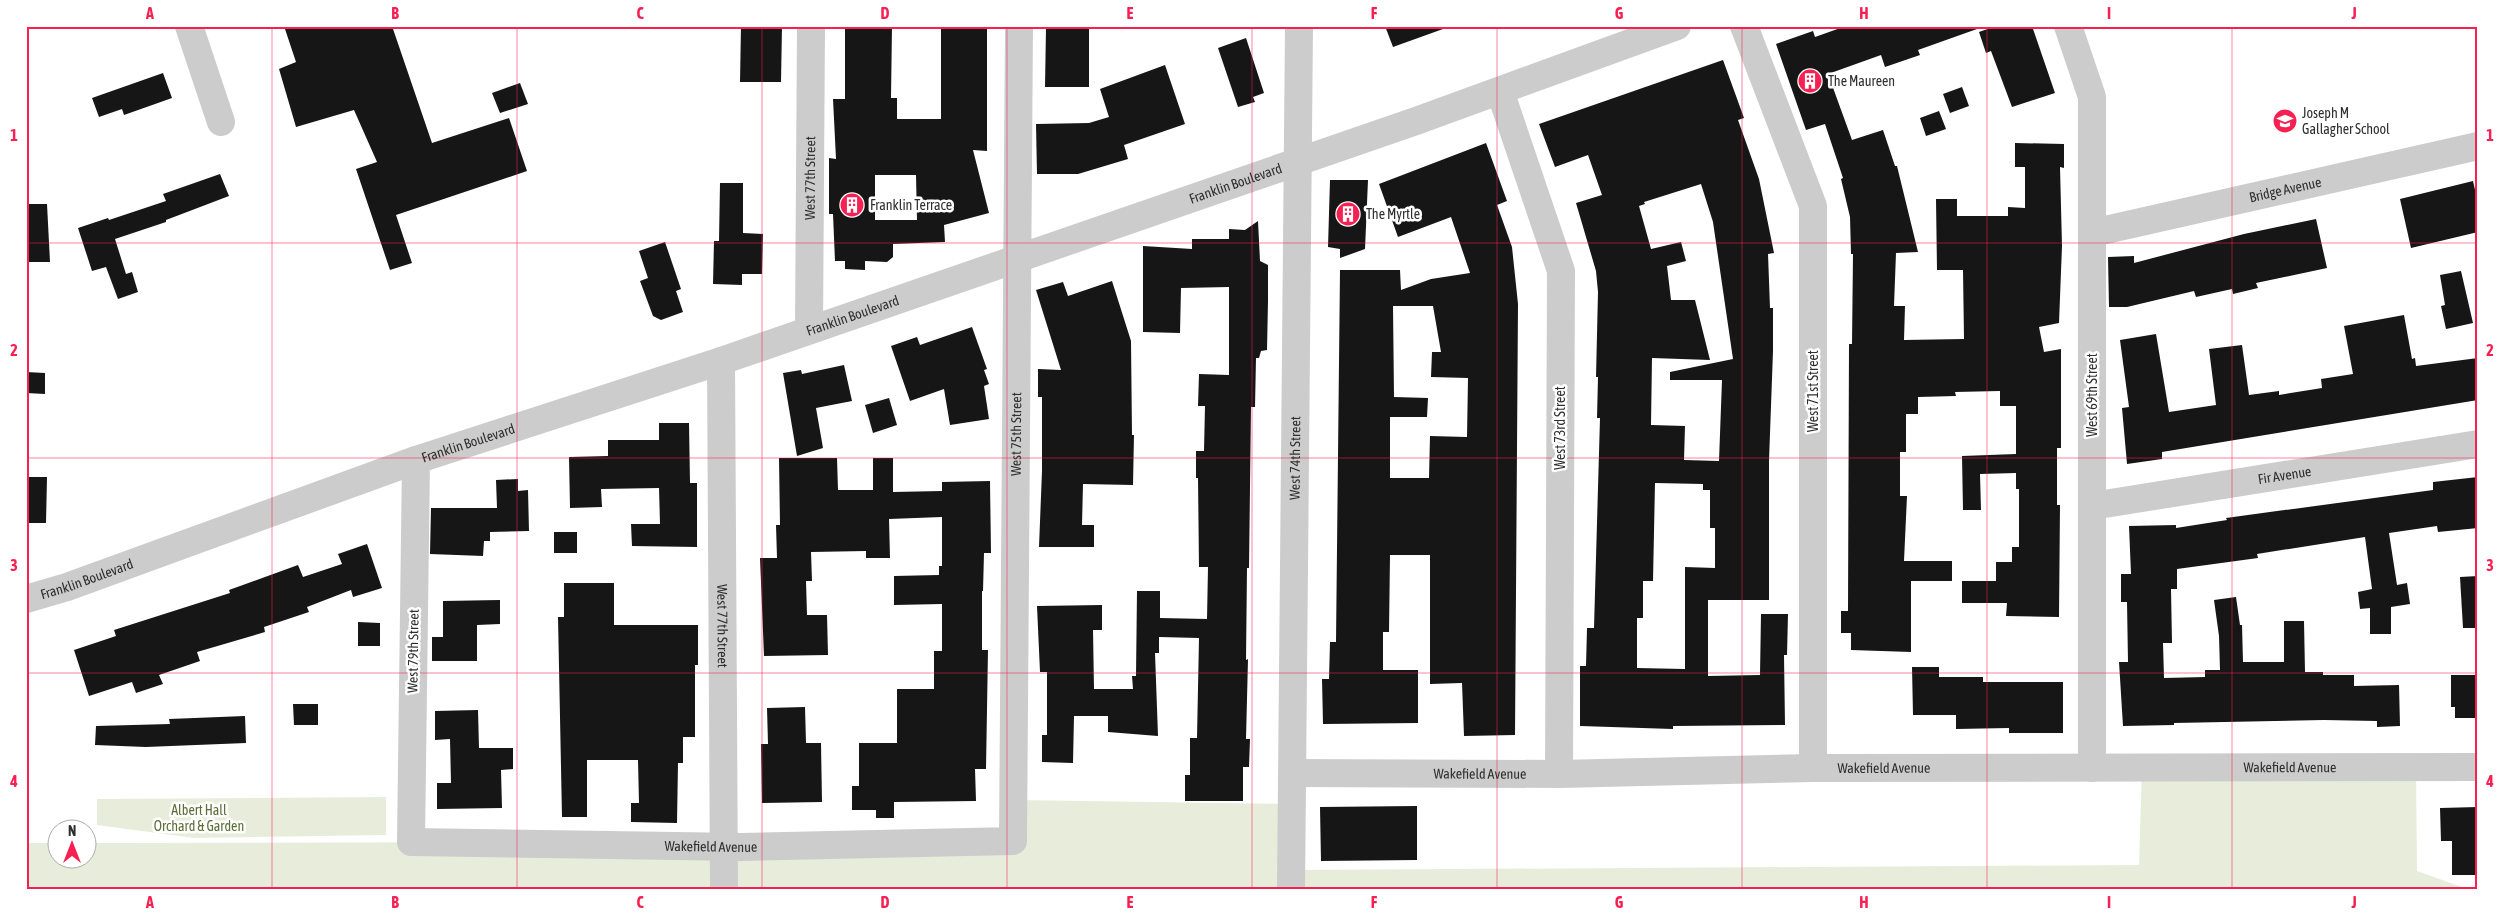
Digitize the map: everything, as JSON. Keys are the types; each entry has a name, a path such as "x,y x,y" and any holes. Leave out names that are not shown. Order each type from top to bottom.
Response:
{"street":[{"path":"189,26 221,122"},
{"name":"West 77th Street","path":"809,329 811,26"},
{"name":"West 75th Street","path":"1013,840 1019,26"},
{"name":"West 74th Street","path":"1291,887 1299,26"},
{"name":"Franklin Boulevard","path":"26,599 67,587 416,460 721,361 809,329 1297,163 1500,92 1676,26"},
{"name":"West 71st Street","path":"1744,26 1813,206 1813,768"},
{"name":"West 69th Street","path":"2068,26 2092,97 2092,768"},
{"name":"West 73rd Street","path":"1500,92 1561,271 1559,774"},
{"name":"Bridge Avenue","path":"2092,233 2478,146"},
{"name":"West 77th Street","path":"721,361 724,882"},
{"name":"Fir Avenue","path":"2092,506 2478,444"},
{"name":"West 79th Street","path":"410,842 416,460"},
{"name":"Wakefield Avenue","path":"1292,773 1559,774 1813,768 2478,767"},
{"name":"Wakefield Avenue","path":"410,842 723,847 1013,840"}],"green space":[{"path":"2416,767 2417,871 2470,890 26,890 26,843 48,843 48,868 98,868 98,843 1013,841 1013,800 1291,804 1292,870 2139,865 2142,768"},
{"name":"Albert Hall Orchard & Garden","path":"386,797 386,835 194,838 98,825 97,799"}],"building":[{"path":"284,26 392,26 432,143 509,118 527,171 396,215 412,263 390,270 356,169 377,162 354,110 296,127 279,69 296,62"},
{"path":"741,26 782,26 781,82 740,82"},
{"path":"845,26 892,26 891,98 897,98 897,119 941,119 941,26 987,26 987,151 973,150 989,213 944,225 945,242 893,244 893,257 887,262 865,261 865,270 845,269 845,261 835,261 833,214 829,214 829,158 836,159 833,99 845,99","holes":["875,175 916,175 917,220 875,220"]},
{"path":"1385,26 1443,26 1443,29 1393,47"},
{"path":"1846,26 1977,26 1977,29 1918,50 1920,55 1885,67 1881,55 1828,74 1852,140 1883,130 1895,166 1897,166 1918,252 1896,253 1894,306 1905,306 1904,340 1964,339 1963,270 1937,270 1936,199 1957,199 1957,216 2008,216 2008,207 2025,208 2025,167 2015,167 2015,143 2064,144 2064,168 2060,167 2062,246 2059,323 2039,327 2044,352 2061,349 2061,448 2057,448 2057,505 2060,505 2059,617 2006,616 2007,603 1962,603 1962,581 1996,581 1996,562 2012,562 2012,547 2019,547 2019,489 2016,489 2016,473 1980,474 1981,510 1963,510 1962,456 2016,454 2016,406 2000,406 2000,391 1955,392 1956,396 1918,397 1918,414 1906,414 1906,452 1900,452 1900,496 1907,496 1904,561 1952,561 1952,581 1911,581 1911,652 1851,650 1851,633 1841,633 1841,611 1848,611 1849,344 1852,344 1853,254 1851,254 1850,217 1841,179 1843,178 1825,124 1806,130 1776,44 1813,31 1815,37"},
{"path":"1996,26 2032,26 2055,93 2012,107 1991,51 1986,53 1979,32"},
{"path":"1046,28 1089,28 1089,87 1045,87"},
{"path":"1246,38 1264,93 1253,97 1255,102 1238,107 1218,48"},
{"path":"1723,60 1744,118 1738,120 1759,179 1774,253 1768,254 1770,308 1773,308 1769,461 1769,600 1708,600 1708,676 1760,675 1761,614 1788,614 1787,655 1784,655 1785,725 1673,726 1673,729 1580,726 1580,666 1586,666 1587,628 1594,628 1600,418 1597,418 1598,292 1596,271 1576,203 1602,195 1588,155 1555,167 1539,124","holes":["1701,184 1713,222 1733,359 1670,372 1670,380 1722,380 1719,461 1684,460 1685,426 1651,425 1652,358 1710,360 1695,300 1671,300 1667,266 1686,261 1681,242 1651,249 1639,206 1645,204 1644,202","1655,483 1703,484 1703,490 1710,490 1710,528 1715,528 1715,568 1685,567 1685,669 1637,668 1637,618 1643,618 1643,581 1653,581"]},
{"path":"1165,65 1185,124 1124,145 1128,159 1078,174 1037,174 1036,124 1089,123 1109,117 1100,89"},
{"path":"163,73 172,98 124,115 122,109 99,117 92,98"},
{"path":"520,83 528,104 500,113 492,93"},
{"path":"1962,87 1969,106 1950,113 1943,94"},
{"path":"1939,111 1946,129 1926,136 1920,118"},
{"path":"1486,143 1507,201 1497,205 1512,247 1518,304 1515,735 1464,736 1462,683 1430,684 1430,555 1390,555 1389,632 1383,632 1383,670 1418,670 1418,723 1323,724 1322,679 1329,679 1330,642 1336,642 1340,270 1400,270 1401,290 1431,279 1470,273 1451,217 1398,237 1379,184","holes":["1393,306 1433,306 1441,352 1432,352 1431,377 1468,378 1467,437 1430,436 1429,478 1390,478 1390,417 1427,417 1428,398 1394,397"]},
{"path":"220,174 229,196 166,220 166,222 115,239 126,274 132,272 138,292 118,299 106,267 92,271 78,228 166,201 163,194"},
{"name":"The Myrtle","path":"1330,180 1368,180 1365,249 1340,258 1340,249 1328,247"},
{"path":"2473,181 2478,203 2478,232 2411,248 2400,199"},
{"path":"720,183 743,183 743,233 763,234 762,274 742,274 742,285 713,284 714,241 719,241"},
{"path":"26,204 47,204 50,262 28,262"},
{"path":"2316,219 2327,268 2256,283 2258,288 2233,294 2232,289 2196,297 2194,291 2127,307 2109,307 2108,257 2134,256 2134,263 2244,234"},
{"path":"1258,221 1260,261 1268,265 1268,301 1267,350 1261,351 1259,358 1256,358 1255,407 1251,407 1246,660 1248,659 1246,739 1250,739 1249,767 1243,767 1243,801 1185,801 1185,775 1190,775 1190,738 1197,738 1199,638 1159,637 1159,653 1155,653 1158,736 1108,732 1108,716 1074,716 1073,763 1042,762 1042,735 1047,735 1047,672 1040,672 1037,606 1102,605 1102,630 1093,630 1094,689 1133,689 1132,676 1136,676 1137,591 1160,591 1160,618 1207,619 1208,567 1199,567 1198,478 1196,478 1196,451 1204,451 1205,406 1198,406 1199,374 1229,375 1229,287 1181,288 1180,333 1143,332 1143,246 1192,249 1192,239 1229,239 1229,229 1245,230"},
{"path":"665,242 681,289 676,291 683,312 661,320 653,316 640,281 648,278 639,251"},
{"path":"2461,271 2473,323 2446,329 2441,306 2445,305 2440,275"},
{"path":"1112,281 1131,341 1132,435 1134,435 1133,485 1083,484 1082,525 1094,525 1094,547 1039,547 1042,397 1038,397 1038,369 1061,370 1036,290 1063,282 1068,296"},
{"path":"2404,315 2412,359 2415,358 2416,366 2478,358 2478,400 2162,452 2162,459 2127,464 2122,408 2129,407 2120,340 2156,334 2169,412 2216,405 2209,349 2242,345 2249,395 2279,391 2279,395 2322,388 2321,379 2353,374 2344,326"},
{"path":"972,327 987,369 984,370 989,384 984,386 989,419 950,425 944,389 910,401 891,346 917,337 920,345"},
{"path":"844,365 852,401 816,408 823,448 797,456 783,373 801,370 802,374"},
{"path":"26,372 45,373 45,394 26,393"},
{"path":"889,398 897,425 873,433 865,405"},
{"path":"659,423 689,423 690,483 697,483 697,547 632,546 631,524 660,524 659,488 601,489 602,507 570,508 569,457 608,456 608,440 659,440"},
{"path":"779,458 837,458 838,490 873,490 873,458 893,458 893,492 942,491 942,482 990,481 991,553 984,553 982,591 982,650 988,650 986,769 975,769 976,801 894,802 894,818 876,818 876,810 852,810 852,786 859,786 859,743 897,743 897,689 934,689 934,651 942,651 942,604 894,605 894,576 939,575 939,566 942,566 942,517 889,519 890,558 866,558 866,551 811,552 812,581 806,581 807,615 827,615 828,655 764,656 760,558 777,558 776,525 780,525"},
{"path":"26,477 47,477 46,523 26,523"},
{"path":"2478,477 2478,528 2438,532 2437,526 2389,533 2397,585 2407,583 2410,604 2391,607 2391,634 2370,634 2370,608 2360,609 2358,592 2372,589 2365,537 2257,554 2258,558 2177,569 2177,589 2171,589 2172,643 2163,643 2164,678 2205,677 2205,670 2220,670 2219,636 2214,600 2236,597 2240,625 2242,625 2243,662 2284,662 2284,621 2304,621 2305,672 2323,672 2323,675 2354,675 2354,686 2399,685 2400,726 2377,727 2377,721 2324,720 2123,726 2119,662 2128,662 2127,602 2121,602 2121,574 2131,574 2129,526 2176,525 2176,528 2227,520 2226,518 2433,490 2433,482"},
{"path":"518,479 518,491 528,490 529,531 490,532 490,541 484,541 483,556 430,554 431,508 497,508 496,480"},
{"path":"554,532 577,532 577,553 554,553"},
{"path":"367,544 382,588 353,597 351,590 307,607 309,612 264,627 265,632 197,652 200,661 159,675 163,684 136,693 132,682 89,696 74,650 116,636 114,630 230,593 229,590 298,565 303,577 342,564 338,554"},
{"path":"2478,576 2478,628 2463,628 2460,577"},
{"path":"564,583 614,583 614,625 698,625 698,665 695,665 695,737 683,737 683,763 678,763 677,823 631,822 631,803 639,803 638,760 587,760 587,817 562,817 558,617 564,617"},
{"path":"500,600 500,624 477,625 477,661 432,661 432,637 443,637 443,601"},
{"path":"358,622 380,623 380,646 358,646"},
{"path":"1912,667 1939,667 1939,677 1983,677 1983,682 2063,682 2063,733 2009,733 2009,728 1956,729 1956,715 1913,715"},
{"path":"2451,675 2477,675 2477,718 2455,718 2455,707 2451,707"},
{"path":"293,704 318,704 318,725 294,725"},
{"path":"805,707 806,743 821,743 822,802 762,803 761,744 768,744 767,708"},
{"path":"478,710 479,748 513,748 513,769 501,770 502,808 437,809 437,783 451,783 450,739 435,740 435,711"},
{"path":"245,716 246,743 146,747 95,745 96,726 170,724 169,719"},
{"path":"1417,806 1417,860 1321,861 1320,807"},
{"path":"2478,807 2478,875 2452,875 2452,841 2441,841 2440,808"}],"place":[{"name":"The Maureen","path":"1810,81"},
{"name":"Joseph M Gallagher School","path":"2285,121"},
{"name":"Franklin Terrace","path":"852,205"},
{"name":"The Myrtle","path":"1348,214"}]}
